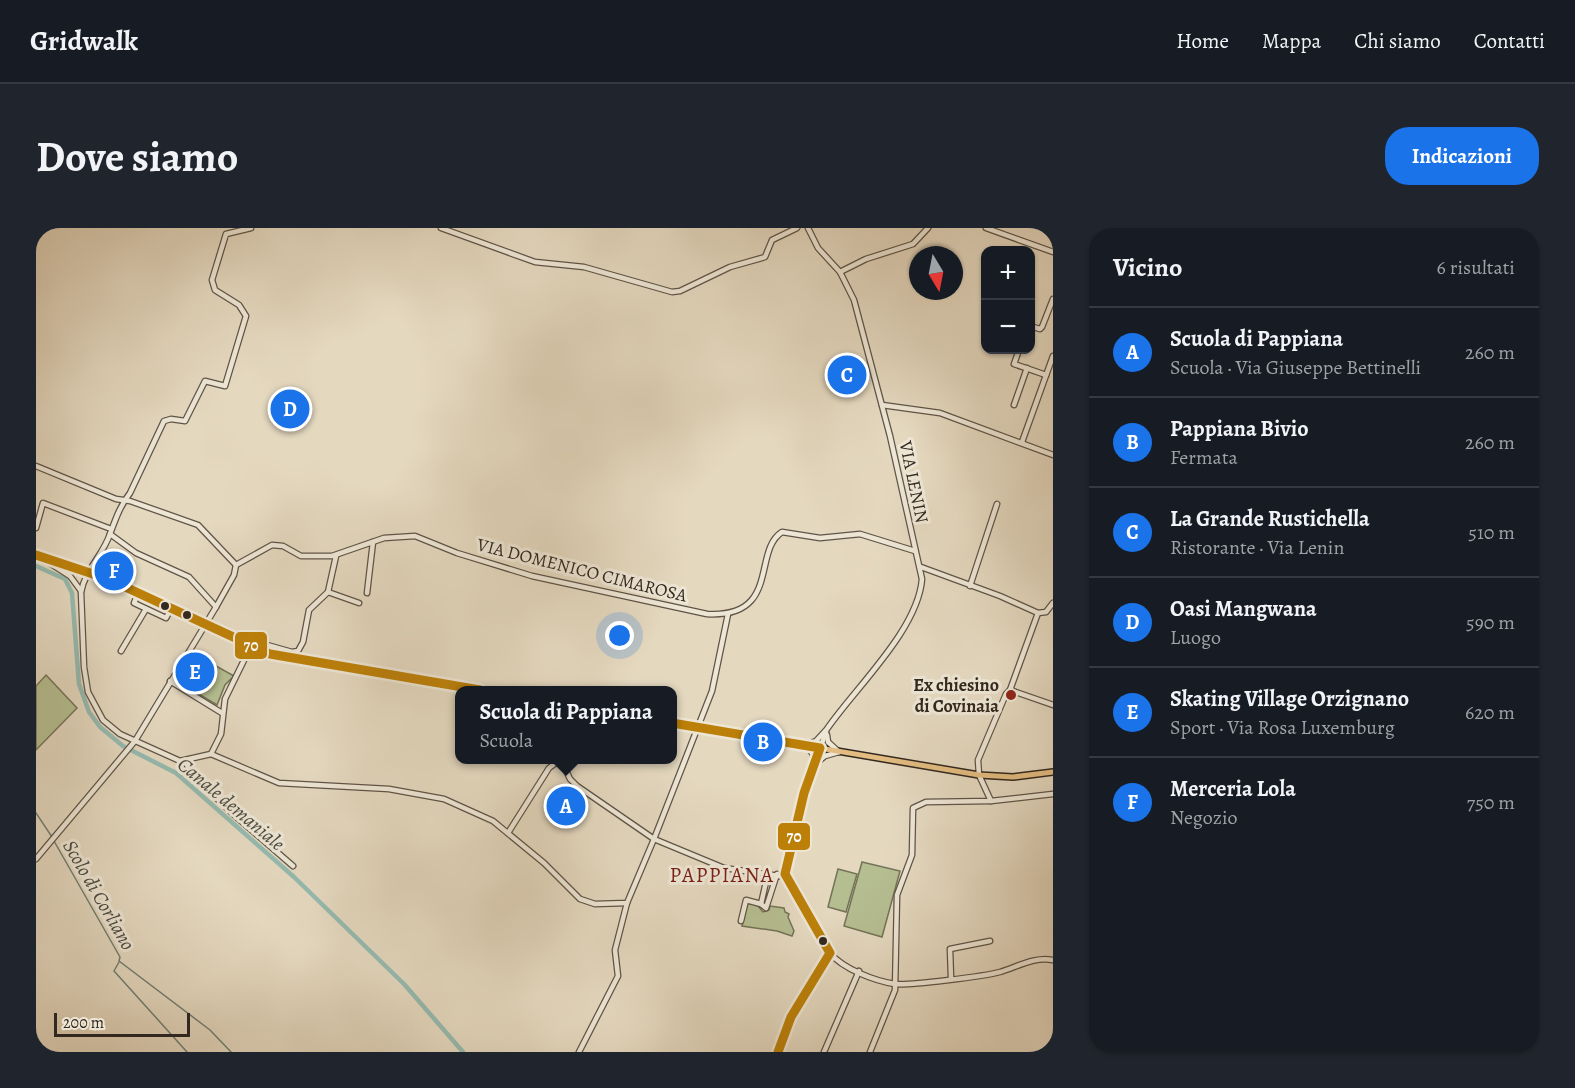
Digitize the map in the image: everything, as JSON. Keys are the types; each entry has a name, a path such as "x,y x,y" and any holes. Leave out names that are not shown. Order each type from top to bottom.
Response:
{"main road":[{"path":"37,555 89,572 251,647 295,660 455,686"},
{"path":"677,724 979,775 1013,777 1053,772"}],"street":[{"path":"250,228 226,234 212,280 215,290 239,305 246,316 225,386 205,381 185,421 171,419 164,422 130,493 122,501 111,531 83,581 81,592 84,667 90,699 104,720 132,743 184,761 204,786 293,866"},
{"path":"441,228 535,262 584,267 631,282 676,292 730,267 767,256 772,240 797,228"},
{"name":"VIA LENIN","path":"805,745 816,741 827,729 896,641 922,584 921,567 915,551 882,405 857,311 840,272 818,248 807,228"},
{"path":"840,272 875,255 913,244 928,228"},
{"path":"986,228 1053,252"},
{"path":"1035,328 1040,329 1042,327 1053,299"},
{"path":"1018,354 1014,364 1046,375"},
{"path":"1022,442 1053,356"},
{"path":"1014,405 1027,368"},
{"path":"882,405 940,413 1053,455"},
{"path":"36,466 122,501 130,501 198,525 236,565 234,575 206,626 126,753 36,859"},
{"path":"36,528 43,503 111,531 136,553 189,577 216,607"},
{"path":"969,586 997,504"},
{"path":"579,1052 618,976 615,950 627,903 698,728 717,671 728,614 746,604 757,592 774,539 782,532 820,538 860,534 915,551"},
{"name":"VIA DOMENICO CIMAROSA","path":"236,565 264,548 276,545 283,546 301,556 336,556 390,536 415,536 457,553 532,576 699,613 728,614"},
{"path":"367,593 373,542"},
{"path":"37,555 75,580 81,592"},
{"path":"211,754 221,734 225,699 251,647 260,644 291,652 298,651 303,642 309,610 328,592 336,556"},
{"path":"921,567 1052,616"},
{"path":"75,580 81,569"},
{"path":"328,592 359,603"},
{"path":"138,594 134,603 146,609 166,618 171,609"},
{"path":"991,801 979,775 980,754 1042,613 1053,603"},
{"path":"121,651 146,609"},
{"path":"170,681 222,713"},
{"path":"1010,690 1053,705"},
{"path":"827,729 828,742 839,752"},
{"name":"VIA LENIN","path":"786,877 795,828 827,729"},
{"path":"805,745 813,754 814,765"},
{"path":"814,765 825,756 839,752"},
{"path":"184,761 211,754 279,783 389,789 444,799 487,817 544,863 580,900 595,904 627,903"},
{"path":"508,833 549,768 554,764"},
{"path":"562,764 570,779 577,786 654,839 724,868 786,877 830,953 837,960 859,971 895,984 994,974 1039,960 1053,960"},
{"path":"870,1052 895,984 897,895 912,855 912,808 926,802 991,801 1053,794"},
{"path":"761,904 768,873"},
{"path":"741,921 746,900 761,904 766,908 769,905 777,874"},
{"path":"951,978 950,949 990,940"},
{"path":"778,1052 791,1017 830,953"},
{"path":"824,1052 859,971"}],"green space":[{"path":"191,651 210,658 214,665 234,676 225,685 217,705 187,687 203,687 204,657 189,656"},
{"path":"189,658 202,659 201,686 188,685"},
{"path":"46,675 77,708 36,750 36,686"},
{"path":"862,862 900,871 882,937 844,926"},
{"path":"838,869 857,874 846,912 828,907"},
{"path":"747,903 757,905 763,912 769,910 770,906 784,908 789,914 788,917 794,931 792,936 777,931 742,926"}],"waterway":[{"name":"Canale demaniale","path":"36,566 65,579 72,593 79,684 89,712 100,727 123,746 176,773 294,877 404,984 463,1052"},
{"name":"Scolo di Corliano","path":"36,813 52,837"},
{"name":"Scolo di Corliano","path":"54,841 120,957 119,961 210,1030 231,1052"},
{"path":"119,962 114,971 187,1052"}],"transit line":[{"name":"70","path":"36,555 108,579 270,654 457,686"},
{"name":"70","path":"677,724 820,748 804,793 785,874 830,953 791,1017 778,1052"}],"place":[{"name":"La Grande Rustichella","path":"847,375"},
{"name":"Oasi Mangwana","path":"290,409"},
{"name":"Merceria Lola","path":"114,571"},
{"name":"Skating Village Orzignano","path":"195,672"},
{"name":"Ex chiesino di Covinaia","path":"1011,695"},
{"name":"Pappiana Bivio","path":"763,742"},
{"name":"Scuola di Pappiana","path":"566,806"}],"district":[{"name":"PAPPIANA","path":"722,875"}]}
